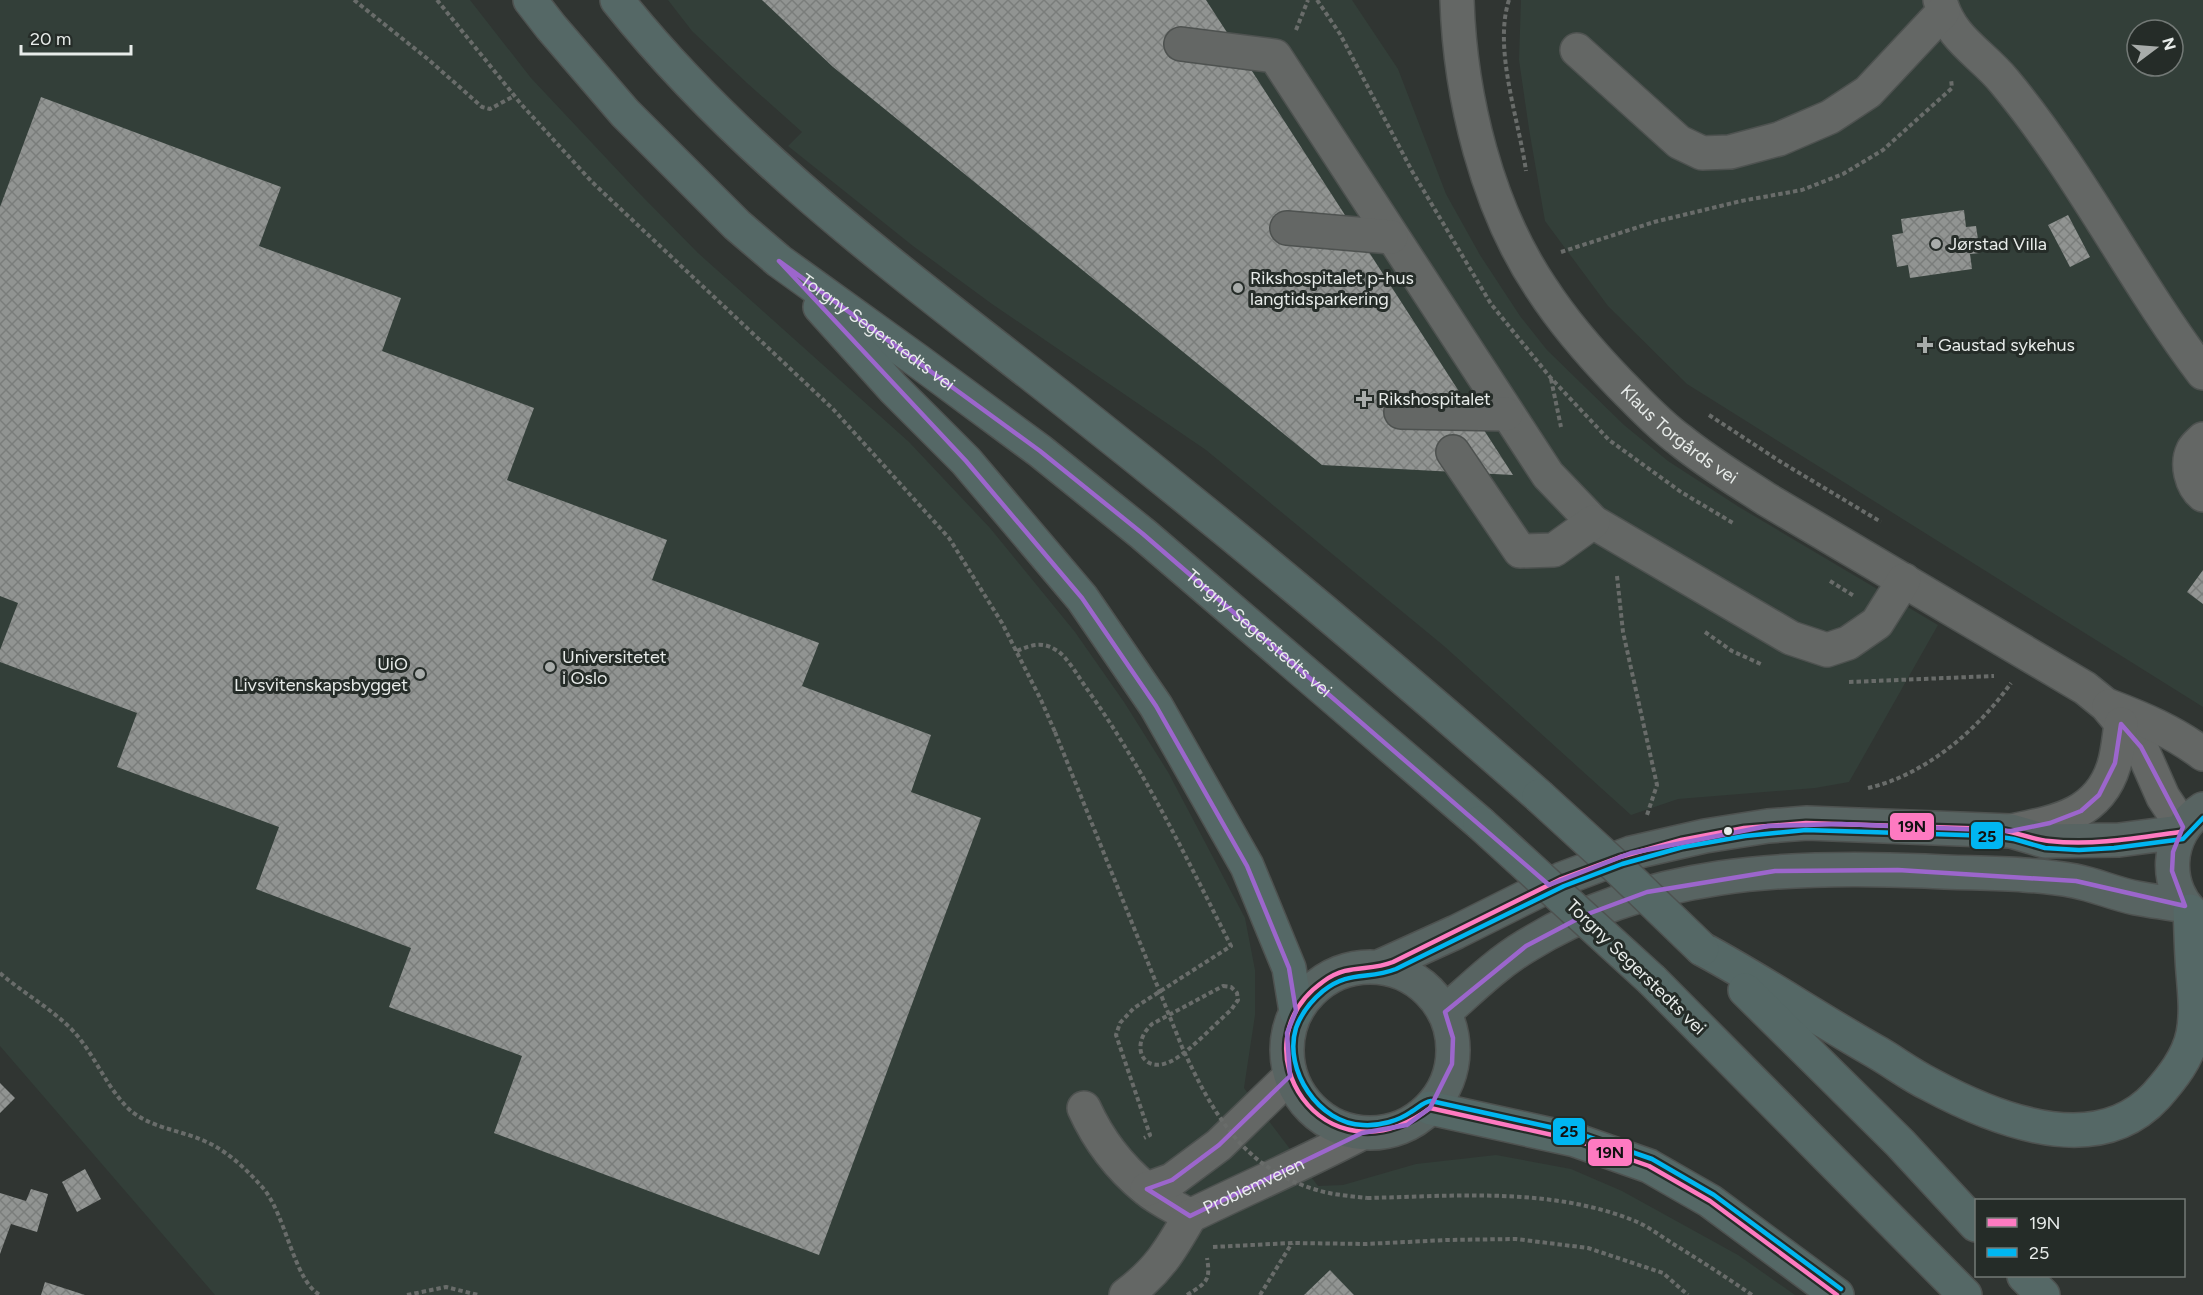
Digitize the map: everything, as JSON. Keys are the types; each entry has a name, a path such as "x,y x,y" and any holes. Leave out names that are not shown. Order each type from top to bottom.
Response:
{"highway":[{"name":"Torgny Segerstedts vei","path":"530,0 550,27 625,112 737,225 779,261 1040,451 1143,534 1480,823 1652,980 1965,1295"},
{"path":"616,0 706,100 773,165 937,300 1189,499 1428,699 1539,796 1712,956 1900,1143 1975,1223"},
{"path":"779,261 893,388 966,461 1089,608 1156,706 1247,866 1288,968 1296,1011"},
{"path":"1712,956 1927,1084 1969,1104 2029,1125 2054,1129 2094,1129 2115,1124 2136,1113 2168,1083 2182,1062 2193,1035 2196,1010 2193,913"},
{"path":"1430,1108 1575,1140 1649,1166 1710,1202 1837,1295"},
{"path":"2026,1277 2043,1295"}],"main road":[{"path":"1382,966 1562,879 1631,853 1705,836 1768,826 1807,823 2011,831 2045,841 2094,842 2189,823"},
{"path":"2189,823 2173,852 2172,871 2176,890 2193,913"},
{"path":"1445,1012 1489,973 1526,946 1585,915 1647,892 1712,879 1813,869 1898,870 2041,877 2076,881 2193,913"},
{"path":"1359,966 1382,966 1401,971 1426,988 1445,1012 1453,1038 1452,1064 1444,1089 1430,1108 1407,1125 1379,1133 1344,1130 1324,1120 1305,1103 1290,1076 1286,1055 1287,1033 1296,1011 1314,987 1334,974 1359,966"}],"street":[{"name":"Klaus Torgårds vei","path":"1457,0 1464,80 1483,160 1505,220 1542,289 1608,371 1678,439 1766,499 2085,688 2114,714 2140,747 2163,798 2189,823"},
{"path":"1577,50 1679,142 1702,153 1730,152 1779,139 1830,117 1868,92 1941,6 1962,42 2003,80 2079,182 2181,343 2203,373"},
{"path":"1181,44 1275,56 1548,476 1603,528 1791,638 1827,650 1848,643 1877,623 1904,580"},
{"path":"1287,228 1392,237"},
{"path":"1401,412 1506,414"},
{"path":"2203,439 2193,451 2190,477 2203,495"},
{"path":"1453,452 1520,551 1554,550 1603,528"},
{"name":"Klaus Torgårds vei","path":"2114,714 2156,724 2186,741 2203,754"},
{"path":"2011,831 2050,823 2080,811 2099,795 2108,782 2115,764 2114,714"},
{"path":"1147,1190 1172,1180 1219,1145 1290,1076"},
{"name":"Problemveien","path":"1084,1108 1093,1130 1111,1154 1147,1190 1190,1216 1270,1176 1302,1164 1362,1133"},
{"path":"1126,1295 1148,1279 1190,1216"}],"path":[{"path":"354,0 429,60 482,107 490,109 499,106 514,96"},
{"path":"437,0 514,96 592,182 833,409 949,538 1002,623 1055,732 1186,1056 1221,1121 1248,1153 1287,1180 1318,1191 1367,1198 1455,1195 1518,1196 1586,1206 1636,1221 1724,1275 1752,1295"},
{"path":"1509,0 1503,33 1527,181"},
{"path":"1550,377 1563,433"},
{"path":"1706,412 1781,462 1890,528"},
{"path":"1603,528 1623,632 1657,785 1645,818"},
{"path":"1017,651 1042,644 1058,651 1075,672 1136,765 1232,946 1134,1008 1120,1023 1116,1035 1150,1135"},
{"path":"1867,788 1902,776 1944,752 1984,716 2016,675"},
{"path":"0,973 17,988 57,1015 76,1035 119,1098 132,1112 155,1125 203,1140 234,1158 265,1190 285,1228 299,1271 320,1295"},
{"path":"1223,986 1231,987 1237,993 1238,1000 1231,1010 1175,1059 1156,1066 1148,1063 1140,1051 1143,1033 1152,1024 1186,1005 1223,986"},
{"path":"1204,1247 1292,1242 1365,1244 1516,1239 1588,1248 1663,1273 1688,1295"},
{"path":"1260,1295 1292,1242"},
{"path":"1187,1295 1205,1284 1210,1273 1206,1256"},
{"path":"407,1295 446,1287 478,1295"}],"highlighted area":[{"path":"779,261 1040,451 1143,534 1549,885 1631,853 1768,826 1841,824 2011,831 2050,823 2081,811 2099,795 2115,763 2121,724 2141,747 2183,827 2173,852 2172,871 2185,906 2076,881 1898,870 1775,871 1647,892 1585,915 1526,946 1445,1012 1453,1038 1452,1064 1430,1108 1407,1125 1362,1133 1190,1216 1147,1189 1172,1180 1219,1145 1290,1076 1287,1033 1296,1011 1289,968 1247,866 1156,706 1082,598 966,461"}],"shaded area":[{"name":"Universitetet i Oslo","path":"0,0 470,0 531,78 698,253 909,442 990,528 1075,632 1124,702 1168,772 1245,918 1255,970 1255,1015 1244,1088 1318,1186 1343,1185 1416,1164 1496,1155 1571,1169 1622,1191 1738,1255 1795,1295 215,1295 0,1046"},
{"name":"Rikshospitalet","path":"668,0 1352,0 1398,69 1446,194 1480,255 1520,316 1547,350 1624,425 1668,461 1739,507 1938,625 1849,782 1815,788 1678,799 1631,815 1444,646 1206,450 992,304 913,246 788,146 802,132 692,31"},
{"name":"Gaustad sykehus","path":"1521,0 2203,0 2203,707 1687,384 1608,306 1545,221 1519,60"}],"building":[{"name":"Rikshospitalet p-hus langtidsparkering","path":"762,0 1206,0 1513,475 1322,465 833,67"},
{"name":"UiO Livsvitenskapsbygget","path":"41,97 281,187 259,246 401,298 382,351 534,408 507,480 667,540 652,580 819,643 802,686 931,735 911,792 981,818 819,1255 494,1133 522,1056 389,1007 411,948 256,889 279,827 117,767 137,713 0,662 0,650 18,603 0,596 0,207"},
{"name":"Jørstad Villa","path":"1964,210 1966,227 1976,226 1980,253 1970,254 1972,269 1910,278 1908,265 1897,267 1892,235 1903,233 1901,219"},
{"path":"2068,215 2090,257 2070,267 2048,225"},
{"path":"2203,570 2203,604 2187,592"},
{"path":"0,1083 15,1098 0,1113"},
{"path":"85,1169 101,1199 77,1212 62,1182"},
{"path":"31,1189 48,1194 37,1232 11,1224 0,1254 0,1193 26,1201"},
{"path":"1330,1270 1354,1295 1304,1295"},
{"path":"45,1282 85,1295 41,1295"}],"transit line":[{"name":"25","path":"1841,1289 1714,1195 1652,1159 1577,1133 1431,1101 1400,1118 1376,1125 1347,1122 1332,1115 1308,1092 1300,1077 1293,1044 1298,1023 1307,1008 1332,984 1341,980 1396,969 1564,886 1622,864 1683,847 1745,836 1806,830 1994,836 2045,848 2079,850 2183,839 2203,818"},
{"name":"19N","path":"1837,1295 1710,1201 1649,1166 1575,1140 1430,1108 1391,1128 1356,1131 1326,1120 1303,1098 1289,1070 1287,1039 1298,1008 1324,981 1333,975 1393,962 1561,879 1620,857 1681,840 1744,828 1806,823 1994,829 2042,840 2082,843 2180,832"}],"place":[{"name":"Jørstad Villa","path":"1936,244"},
{"name":"Rikshospitalet p-hus langtidsparkering","path":"1238,288"},
{"name":"Gaustad sykehus","path":"1925,345"},
{"name":"Rikshospitalet","path":"1364,399"},
{"name":"Universitetet i Oslo","path":"550,667"},
{"name":"UiO Livsvitenskapsbygget","path":"420,674"}]}
